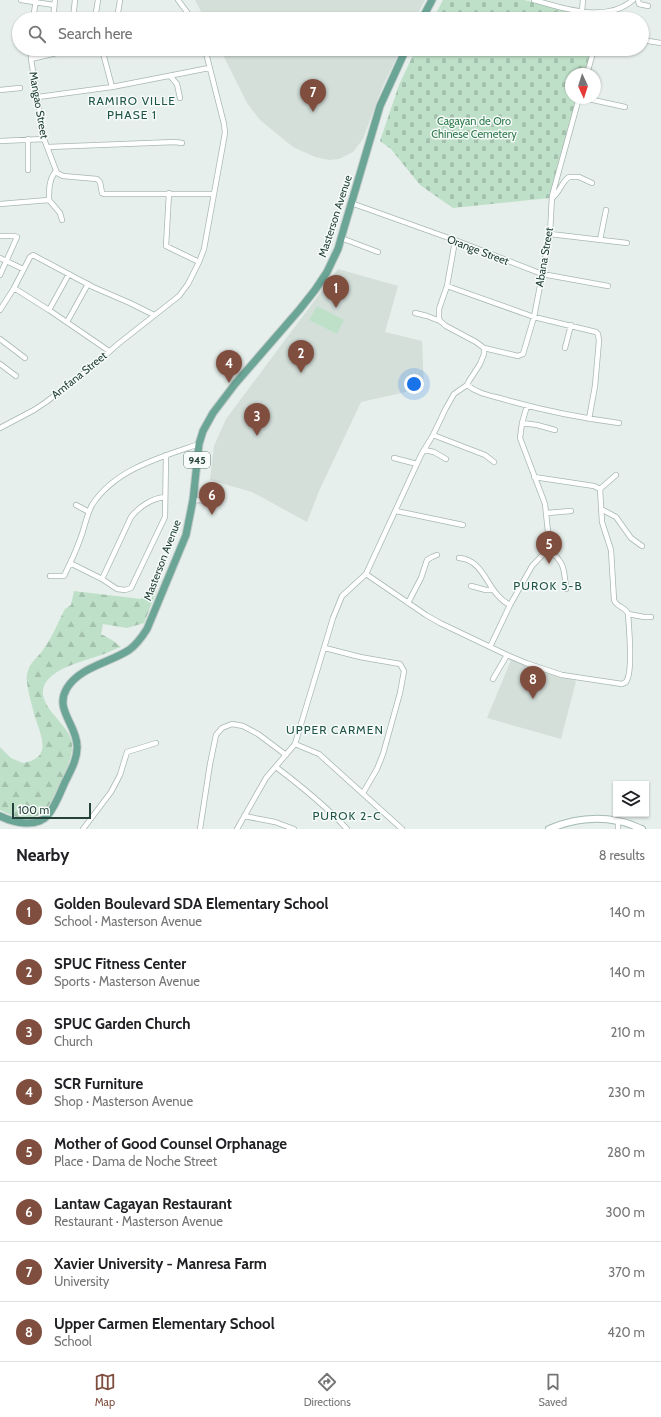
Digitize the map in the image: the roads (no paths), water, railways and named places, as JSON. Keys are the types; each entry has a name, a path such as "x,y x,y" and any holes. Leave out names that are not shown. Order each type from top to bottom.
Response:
{"main road":[{"path":"426,12 432,0"},
{"name":"Masterson Avenue","path":"0,816 16,822 30,823 43,820 52,810 77,753 76,737 62,706 64,693 73,679 88,669 124,653 137,643 147,629 186,535 193,500 199,444 208,420 235,384 315,290 327,272 341,238 380,106 403,56"},
{"path":"549,829 568,821 597,818 618,821 642,829"}],"street":[{"path":"21,0 54,2 53,12"},
{"path":"74,12 75,0"},
{"path":"97,12 98,0"},
{"path":"118,12 120,1 125,0"},
{"path":"178,0 187,12"},
{"path":"534,0 590,12"},
{"path":"582,11 583,0"},
{"path":"602,12 624,7 633,0"},
{"path":"638,0 639,4 648,6"},
{"path":"34,12 35,1"},
{"path":"649,41 661,43"},
{"path":"31,59 44,56"},
{"path":"104,56 112,87"},
{"name":"Amfana Street","path":"0,428 46,402 93,366 109,351 185,289 199,262 207,235 213,194 225,133 206,56"},
{"path":"589,68 592,56"},
{"name":"Mangao Street","path":"31,59 44,139 55,172"},
{"path":"38,97 171,77 209,68"},
{"path":"171,77 178,85 180,98"},
{"path":"0,90 20,88"},
{"path":"601,102 625,107"},
{"name":"Abana Street","path":"484,348 521,356 523,354 534,317 550,234 552,198 577,104"},
{"path":"28,139 28,170"},
{"path":"0,141 44,139"},
{"path":"48,148 175,142 182,143"},
{"path":"62,220 60,213 49,200 49,184 55,172 63,176 97,179 100,182 102,193 104,194 213,194"},
{"path":"552,198 569,177 579,178 592,183"},
{"path":"169,193 166,246 199,262"},
{"path":"0,204 49,200"},
{"name":"Orange Street","path":"351,203 456,240 542,274 608,286"},
{"path":"600,240 606,210"},
{"path":"550,234 627,243"},
{"path":"0,236 17,237 0,275"},
{"path":"341,238 378,252"},
{"path":"440,321 439,309 447,286 456,240"},
{"path":"0,310 14,288 30,257 35,255 88,284 154,315"},
{"path":"0,258 23,269"},
{"path":"49,310 69,274"},
{"path":"67,322 88,284"},
{"path":"447,286 534,317 596,332 600,336 595,386 589,419"},
{"path":"14,288 109,351"},
{"path":"236,829 266,778 295,744 333,618 342,596 366,574 417,464 450,400 460,389 467,385 480,364 484,354 484,348 476,342 446,326 440,321 415,313"},
{"path":"565,348 571,325"},
{"path":"0,339 25,358"},
{"path":"0,364 16,376"},
{"path":"467,385 476,391 527,406 589,419 619,423"},
{"path":"490,647 510,605 532,566 548,549 549,541 547,513 543,497 520,438 522,423 527,406"},
{"path":"522,423 542,426 555,430"},
{"path":"433,435 485,455 494,462"},
{"path":"50,576 64,576 79,543 89,512 99,496 121,477 143,464 199,444"},
{"path":"424,450 434,452 446,459"},
{"path":"70,563 102,579 117,589 125,590 131,588 165,517 166,455"},
{"path":"394,458 417,464"},
{"path":"600,489 616,475"},
{"path":"534,477 594,486 600,489"},
{"path":"366,574 440,623 507,655 562,675 622,684 628,680 630,665 628,614 626,610 618,606 614,600 611,550 602,522 600,489"},
{"path":"102,579 116,556 126,525 134,513 153,499 165,497"},
{"path":"193,500 219,501"},
{"path":"76,505 89,512"},
{"path":"601,509 616,517 631,538 642,546"},
{"path":"547,513 571,511"},
{"path":"396,512 463,525"},
{"path":"548,549 562,563 565,572 566,589"},
{"path":"408,603 427,560 437,555"},
{"path":"459,558 466,559 477,566 492,590 502,602 510,605"},
{"path":"471,586 492,590"},
{"path":"628,614 644,618 651,617"},
{"path":"325,648 360,657 400,664 404,671 400,693 377,769 363,793"},
{"path":"493,679 507,655"},
{"path":"200,829 216,735 222,728 232,724 243,726 258,734 286,756"},
{"path":"84,829 112,792 120,775 127,752 156,743"},
{"path":"295,744 319,754 402,829"},
{"path":"276,767 333,814 347,829"},
{"path":"244,816 275,822 294,829"},
{"path":"618,821 618,829"}],"place":[{"name":"Xavier University - Manresa Farm","path":"313,112"},
{"name":"Golden Boulevard SDA Elementary School","path":"336,308"},
{"name":"SPUC Fitness Center","path":"301,373"},
{"name":"SCR Furniture","path":"229,383"},
{"name":"SPUC Garden Church","path":"257,436"},
{"name":"Lantaw Cagayan Restaurant","path":"212,515"},
{"name":"Mother of Good Counsel Orphanage","path":"549,564"},
{"name":"Upper Carmen Elementary School","path":"533,699"}],"district":[{"name":"RAMIRO VILLE PHASE 1","path":"132,107"},
{"name":"PUROK 5-B","path":"548,585"},
{"name":"UPPER CARMEN","path":"335,729"},
{"name":"PUROK 2-C","path":"347,815"}],"park label":[{"name":"Cagayan de Oro Chinese Cemetery","path":"474,127"}]}
